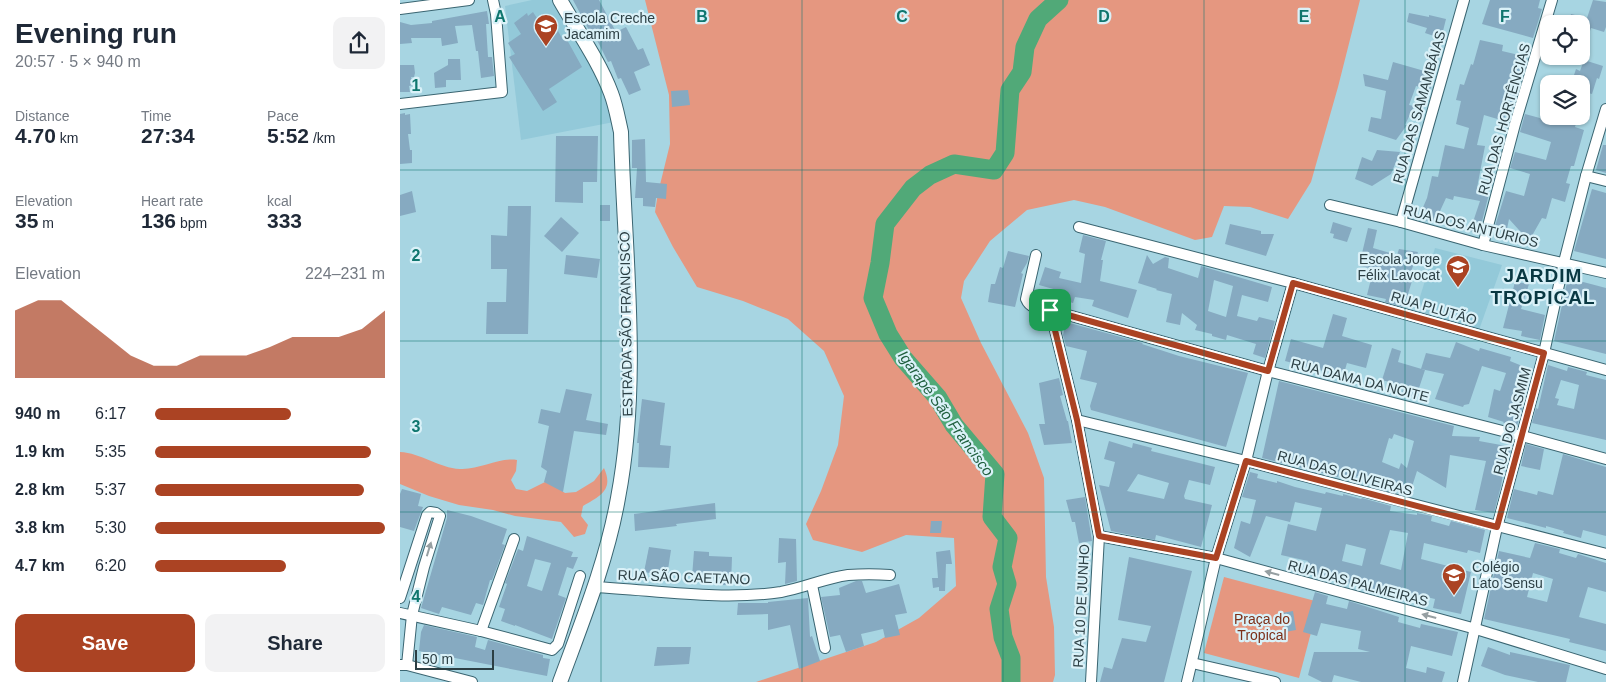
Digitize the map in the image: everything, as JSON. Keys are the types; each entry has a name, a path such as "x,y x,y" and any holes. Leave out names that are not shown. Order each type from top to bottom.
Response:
{"street":[{"path":"400,9 469,0"},
{"path":"400,104 502,92 496,14 493,0"},
{"name":"ESTRADA SÃO FRANCISCO","path":"560,0 611,93 621,132 629,336 627,430 613,525 594,587 560,682"},
{"name":"RUA DAS SAMAMBÁIAS","path":"1400,222 1464,0"},
{"name":"RUA DAS HORTÊNCIAS","path":"1483,245 1515,124 1552,0"},
{"name":"RUA DO JASMIM","path":"1463,682 1497,527 1544,353 1564,262 1586,176 1606,109"},
{"path":"1586,176 1606,181"},
{"name":"RUA DOS ANTÚRIOS","path":"1330,205 1483,245 1606,273"},
{"name":"RUA PLUTÃO","path":"1079,227 1293,283 1606,370"},
{"path":"1036,255 1026,299 1032,307 1050,310"},
{"path":"1187,682 1216,558 1246,461 1268,371 1293,283"},
{"name":"RUA DAMA DA NOITE","path":"1050,310 1268,371 1606,459"},
{"name":"RUA 10 DE JUNHO","path":"1050,310 1077,420 1099,536 1091,682"},
{"name":"RUA DAS OLIVEIRAS","path":"1077,420 1246,461 1606,554"},
{"path":"400,598 427,515 430,512 436,513 440,516 424,567 412,615 404,665 472,682"},
{"name":"RUA DAS PALMEIRAS","path":"1099,536 1216,558 1476,629 1606,669"},
{"path":"481,631 514,539"},
{"path":"410,563 424,567"},
{"name":"RUA SÃO CAETANO","path":"594,587 744,595 782,592 847,575 890,575"},
{"path":"400,612 481,631 548,650 557,647 580,576"},
{"path":"812,585 825,648"},
{"path":"1192,663 1275,682"}],"shaded area":[{"name":"Escola Creche Jacamim","path":"532,0 553,0 608,87 614,122 521,140 505,6"},
{"name":"Escola Jorge Félix Lavocat","path":"1435,248 1502,265 1479,330 1416,310"}],"green space":[{"path":"645,0 1360,0 1311,182 1288,219 1250,207 1224,206 1212,237 1195,240 1105,207 1074,200 1027,210 990,241 964,281 961,298 981,343 1028,433 1044,478 1046,577 1054,627 1055,675 1053,682 756,682 876,642 919,618 956,586 954,538 906,535 862,552 813,540 806,524 821,491 838,445 844,396 824,351 788,319 743,301 697,287 655,212 670,144 669,95"},
{"path":"400,452 460,469 475,468 503,460 517,460 516,471 511,480 516,489 527,491 547,481 565,493 576,492 594,481 604,468 607,482 604,492 583,506 581,516 588,525 585,534 574,537 561,522 515,516 493,510 459,505 429,496 400,484"},
{"name":"Praça do Tropical","path":"1224,577 1319,602 1299,678 1204,653"}],"building":[{"path":"573,0 599,0 616,32 626,27 638,50 643,48 650,65 634,72 641,90 629,95 621,78 618,79 611,61 608,62"},
{"path":"1490,0 1540,0 1538,8 1542,9 1533,38 1482,24"},
{"path":"1593,0 1606,2 1606,27 1604,32 1591,28 1590,31 1590,15 1588,15"},
{"path":"487,11 489,24 486,24 488,57 492,57 494,76 481,78 478,51 476,51 472,25 455,26 458,43 442,46 441,38 411,38 412,43 400,44 400,22 411,25 432,23 432,21"},
{"path":"533,12 542,26 552,20 563,40 566,38 582,67 549,89 557,102 543,111 509,57 515,54 508,43 521,34 514,23 527,13 528,16"},
{"path":"1409,13 1446,19 1442,35 1438,34 1437,37 1425,33 1427,28 1407,22"},
{"path":"1480,40 1503,45 1502,51 1523,56 1522,60 1526,61 1511,114 1506,113 1504,121 1484,115 1477,145 1485,146 1477,188 1489,194 1479,233 1470,231 1480,201 1454,196 1453,200 1446,198 1435,222 1418,219 1427,198 1432,176 1438,177 1445,145 1464,149 1469,128 1456,124 1461,101 1456,100 1460,84 1464,85 1471,64 1473,65"},
{"path":"448,59 460,59 461,80 446,80 446,87 435,88 434,73 448,65"},
{"path":"1393,62 1435,74 1430,90 1416,86 1409,105 1414,106 1405,125 1407,125 1396,140 1368,131 1371,117 1381,119 1386,91 1365,86 1363,74 1388,80"},
{"path":"1590,62 1603,66 1592,94 1590,93 1590,75 1574,75 1576,69 1580,71 1582,65 1590,65"},
{"path":"400,65 414,65 415,73 414,77 411,77 413,85 409,86 410,92 400,92"},
{"path":"688,90 690,105 672,107 671,91"},
{"path":"405,113 405,115 410,114 411,134 408,134 410,150 412,150 412,163 400,164 400,114"},
{"path":"1525,114 1540,118 1540,125 1576,125 1575,127 1584,130 1574,166 1571,166 1566,183 1570,184 1565,202 1552,198 1546,219 1542,218 1529,241 1509,219 1507,229 1495,226 1506,191 1524,196 1530,174 1510,168 1515,152 1546,160 1551,142 1520,132"},
{"path":"556,136 598,136 597,182 583,182 583,203 555,202"},
{"path":"645,139 646,182 667,184 666,199 656,198 655,207 643,206 643,198 635,198 637,168 632,168 632,140"},
{"path":"1603,145 1606,145 1606,173 1596,170"},
{"path":"1377,150 1400,152 1391,174 1372,186 1355,179 1362,157 1372,161"},
{"path":"1592,189 1606,193 1606,259 1574,251"},
{"path":"412,191 416,212 400,216 400,195"},
{"path":"600,205 610,205 610,221 600,221"},
{"path":"508,206 531,206 528,334 486,334 487,302 506,302 507,269 491,269 491,235 507,236"},
{"path":"561,217 579,233 562,252 544,236"},
{"path":"1333,222 1352,228 1347,242 1333,238 1334,234 1330,233"},
{"path":"1230,224 1261,231 1261,234 1274,234 1266,256 1225,244"},
{"path":"1368,228 1377,230 1373,248 1397,255 1399,249 1418,252 1408,280 1412,281 1404,307 1385,302 1386,299 1367,295 1372,275 1368,274 1370,268 1359,266"},
{"path":"1083,235 1106,241 1101,260 1103,260 1100,281 1137,290 1128,318 1092,306 1094,300 1075,297 1073,303 1055,297 1057,290 1039,285 1045,267 1061,272 1059,278 1081,283 1085,254 1079,252"},
{"path":"1008,251 1029,256 1021,273 1023,274 1015,307 988,302 991,284 995,284 1000,267 1003,268"},
{"path":"566,255 600,259 597,278 564,274"},
{"path":"1147,255 1153,264 1165,257 1169,258 1168,268 1198,278 1201,266 1272,287 1268,302 1242,295 1237,316 1257,321 1259,317 1275,321 1265,358 1253,354 1256,344 1227,335 1226,340 1195,330 1197,325 1182,313 1180,325 1166,322 1172,294 1138,283","holes":["1214,280 1233,286 1226,317 1208,311"]},
{"path":"1568,278 1606,288 1606,354 1554,341"},
{"path":"1515,282 1529,284 1521,309 1545,315 1540,340 1521,336 1522,331 1503,328"},
{"path":"1333,314 1347,318 1342,336 1372,345 1366,368 1347,363 1344,373 1328,370 1327,372 1285,361 1291,339 1323,348"},
{"path":"1066,322 1143,343 1179,356 1248,373 1226,447 1091,410 1090,406 1097,383 1080,379 1087,351 1066,346 1063,335"},
{"path":"1456,342 1479,351 1480,348 1511,357 1510,361 1532,370 1528,385 1521,384 1515,403 1523,405 1517,426 1488,417 1494,389 1500,391 1506,373 1482,366 1469,404 1463,407 1435,399 1444,374 1421,369 1426,353 1450,358"},
{"path":"1392,348 1401,351 1398,362 1425,370 1416,397 1402,393 1404,386 1382,380"},
{"path":"1548,365 1567,371 1568,367 1587,372 1586,375 1606,380 1606,440 1532,423 1536,408 1538,409","holes":["1561,380 1579,385 1574,409 1557,405 1559,399 1555,398"]},
{"path":"1059,378 1063,395 1060,396 1068,421 1072,443 1044,445 1039,424 1045,424 1039,383"},
{"path":"1279,381 1454,426 1452,436 1480,437 1479,441 1512,447 1509,455 1506,455 1494,513 1475,510 1486,461 1450,455 1446,488 1417,471 1410,493 1394,488 1395,483 1377,476 1376,479 1357,476 1356,478 1339,473 1338,477 1262,458","holes":["1394,434 1414,441 1407,468 1401,463 1399,469 1382,462 1389,438 1392,439"]},
{"path":"566,389 592,394 586,420 608,424 606,435 574,431 563,492 544,482 547,471 541,467 549,426 538,423 541,409 560,413"},
{"path":"642,399 665,403 660,445 671,446 669,468 638,467 639,443 637,443"},
{"path":"1109,441 1132,448 1133,443 1152,448 1151,451 1215,467 1210,485 1189,480 1184,496 1185,499 1212,505 1201,547 1156,535 1155,540 1111,531 1099,485 1109,487 1115,462 1104,459","holes":["1138,474 1169,483 1164,499 1127,491"]},
{"path":"1526,444 1544,449 1540,470 1521,466"},
{"path":"1563,454 1606,467 1606,536 1583,530 1581,538 1546,526 1546,528 1507,518 1514,489 1537,495 1538,491 1553,495"},
{"path":"1250,472 1258,474 1257,478 1277,483 1277,481 1325,494 1326,492 1343,496 1343,494 1391,506 1390,511 1432,516 1431,521 1449,526 1451,521 1485,530 1480,553 1468,550 1467,553 1424,543 1421,559 1471,572 1461,614 1433,608 1435,599 1410,593 1408,599 1316,575 1305,570 1308,561 1281,555 1288,524 1316,531 1322,508 1295,502 1290,522 1266,516 1250,557 1234,548 1241,521 1250,524 1256,500 1242,497","holes":["1390,530 1408,533 1401,570 1380,564","1346,544 1366,549 1362,566 1342,561"]},
{"path":"402,489 421,494 418,506 423,507 414,531 400,527 400,494"},
{"path":"1085,497 1092,541 1079,543 1075,522 1072,522 1066,500"},
{"path":"715,503 716,519 635,531 634,514"},
{"path":"447,510 471,516 507,529 502,544 505,545 492,580 490,580 483,605 476,603 471,615 442,607 439,614 421,608 447,518"},
{"path":"931,521 942,521 941,533 930,533"},
{"path":"527,536 573,552 571,557 578,557 573,569 567,567 558,595 566,598 552,639 501,621 505,609 499,607 507,584 505,583 518,549 523,551","holes":["535,559 551,563 542,591 527,586"]},
{"path":"779,538 796,539 797,581 785,584 786,562 778,563"},
{"path":"1535,543 1560,549 1559,553 1576,558 1578,554 1606,563 1606,592 1588,587 1579,617 1606,624 1606,651 1569,642 1570,639 1484,619 1499,551 1530,558","holes":["1533,573 1553,579 1547,602 1527,597"]},
{"path":"649,547 671,550 667,576 644,572"},
{"path":"950,550 952,564 946,564 945,591 939,591 939,587 933,588 932,578 938,578 936,552"},
{"path":"694,551 709,552 709,556 732,557 731,585 716,585 716,579 692,577"},
{"path":"1129,557 1192,571 1164,682 1100,682 1104,667 1112,669 1122,638 1146,642 1151,626 1118,620"},
{"path":"856,581 862,581 866,593 899,584 907,613 895,615 900,635 885,638 883,629 861,634 864,646 846,652 840,635 830,637 821,597 840,595 839,588"},
{"path":"1315,592 1328,596 1326,604 1347,609 1349,601 1399,617 1398,622 1420,628 1421,624 1458,632 1452,656 1411,646 1406,668 1426,673 1427,667 1445,672 1442,682 1361,682 1334,675 1332,682 1322,682 1308,675 1314,652 1370,652 1358,649 1361,631 1321,623 1317,636 1303,632"},
{"path":"808,598 810,637 812,636 820,661 799,669 790,625 768,630 768,614 737,615 738,603 768,603"},
{"path":"1293,611 1296,630 1285,632 1282,613"},
{"path":"424,625 477,637 475,647 485,650 488,640 543,655 543,658 550,659 547,676 419,651 421,632"},
{"path":"657,647 691,647 689,664 654,666"},
{"path":"1488,647 1510,655 1510,652 1570,665 1566,682 1538,682 1505,675 1481,666"}],"waterway":[{"name":"Igarapé São Francisco","path":"1011,682 1011,658 1003,637 999,609 1007,584 1002,567 1008,538 992,517 995,474 954,425 938,398 903,358 888,334 873,298 885,224 913,188 930,175 954,164 994,170 1005,153 1010,90 1022,72 1025,47 1038,19 1059,0"}],"place":[{"name":"Escola Creche Jacamim","path":"546,47"},
{"name":"Escola Jorge Félix Lavocat","path":"1458,288"},
{"name":"Colégio Lato Sensu","path":"1454,596"}],"district":[{"name":"JARDIM TROPICAL","path":"1543,286"}],"route":[{"path":"1293,283 1544,353 1497,527 1246,461 1216,558 1099,536 1077,420 1050,310 1268,371 1293,283"}]}
